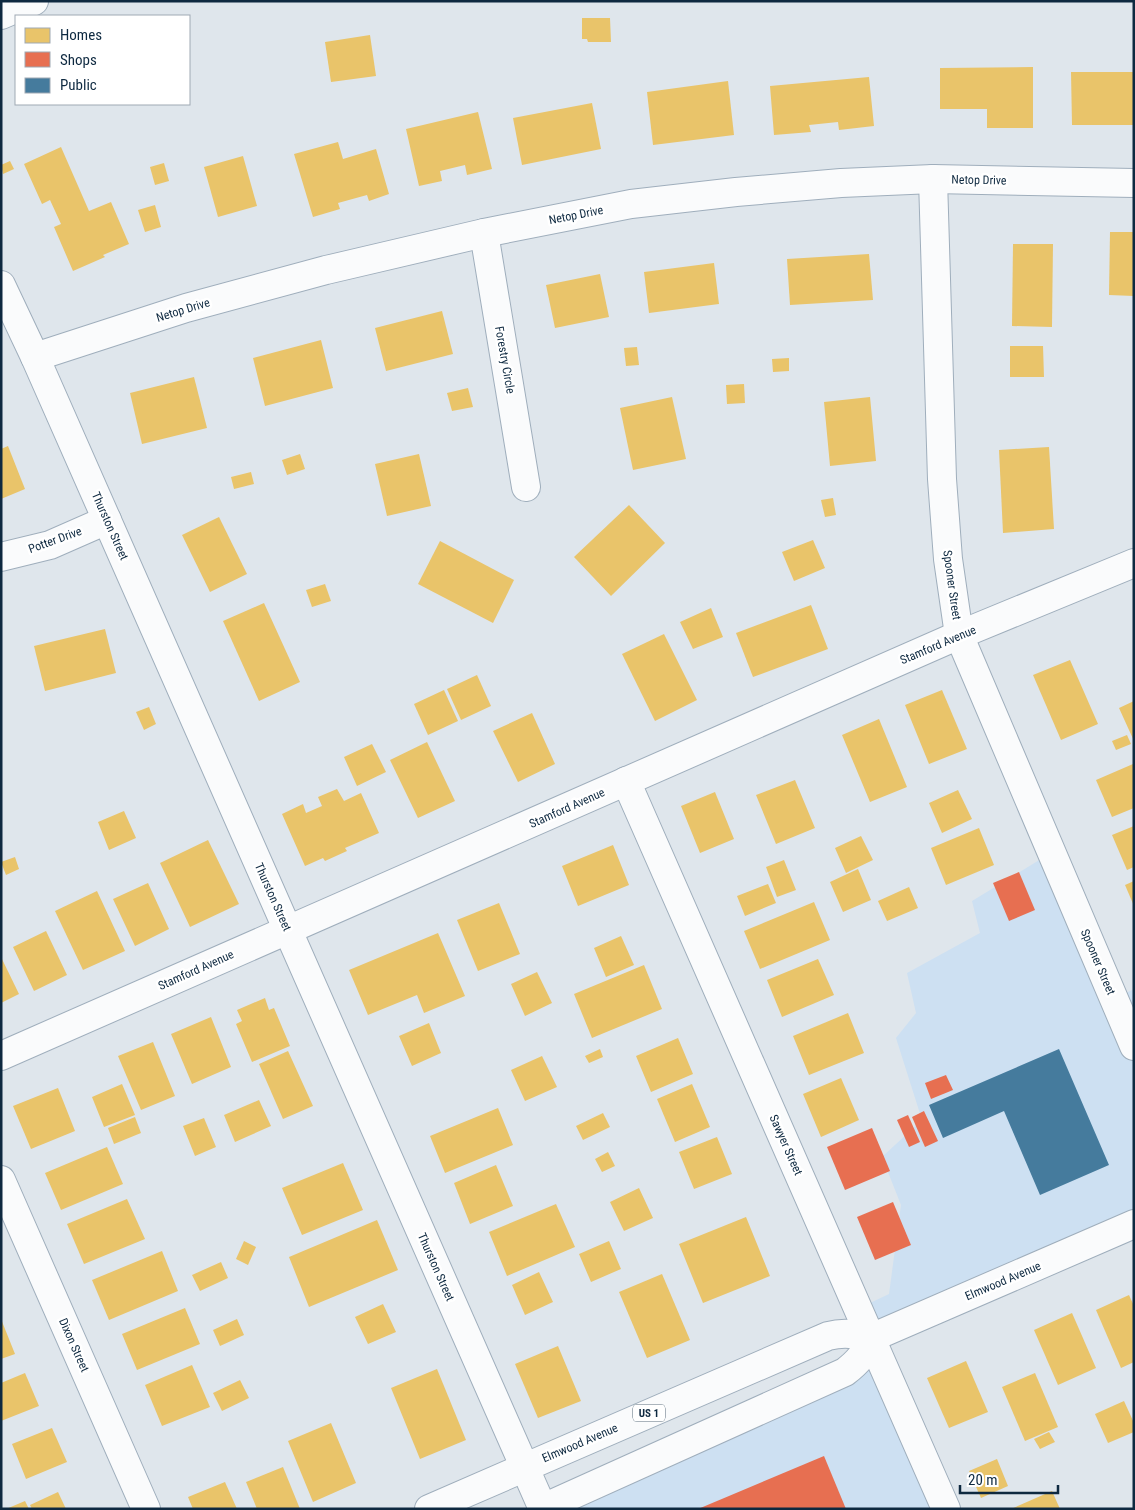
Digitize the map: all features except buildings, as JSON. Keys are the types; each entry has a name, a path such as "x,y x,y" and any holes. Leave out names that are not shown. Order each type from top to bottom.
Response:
{"main road":[{"path":"1,15 34,1"},
{"name":"Netop Drive","path":"35,357 186,308 326,270 484,233 631,204 841,183 933,179 1134,183"},
{"name":"Spooner Street","path":"933,179 942,479 948,559 959,635 1134,1046"},
{"name":"Forestry Circle","path":"484,233 526,487"},
{"name":"Thurston Street","path":"1,285 35,357 542,1509"},
{"name":"Potter Drive","path":"1,557 50,545 107,520"},
{"name":"Stamford Avenue","path":"1,1056 959,635 1134,563"},
{"name":"Sawyer Street","path":"626,782 946,1509"},
{"name":"Dixon Street","path":"1,1180 146,1509"},
{"name":"Elmwood Avenue","path":"429,1509 828,1336 841,1333 871,1338 1134,1224"},
{"path":"542,1509 845,1372 866,1353 871,1338"}],"shaded area":[{"path":"1054,851 1126,993 1134,989 1134,1234 883,1348 870,1303 889,1294 901,1205 882,1157 922,1120 896,1038 916,1013 907,973 980,933 972,901"},
{"path":"870,1354 943,1509 536,1509"}]}
